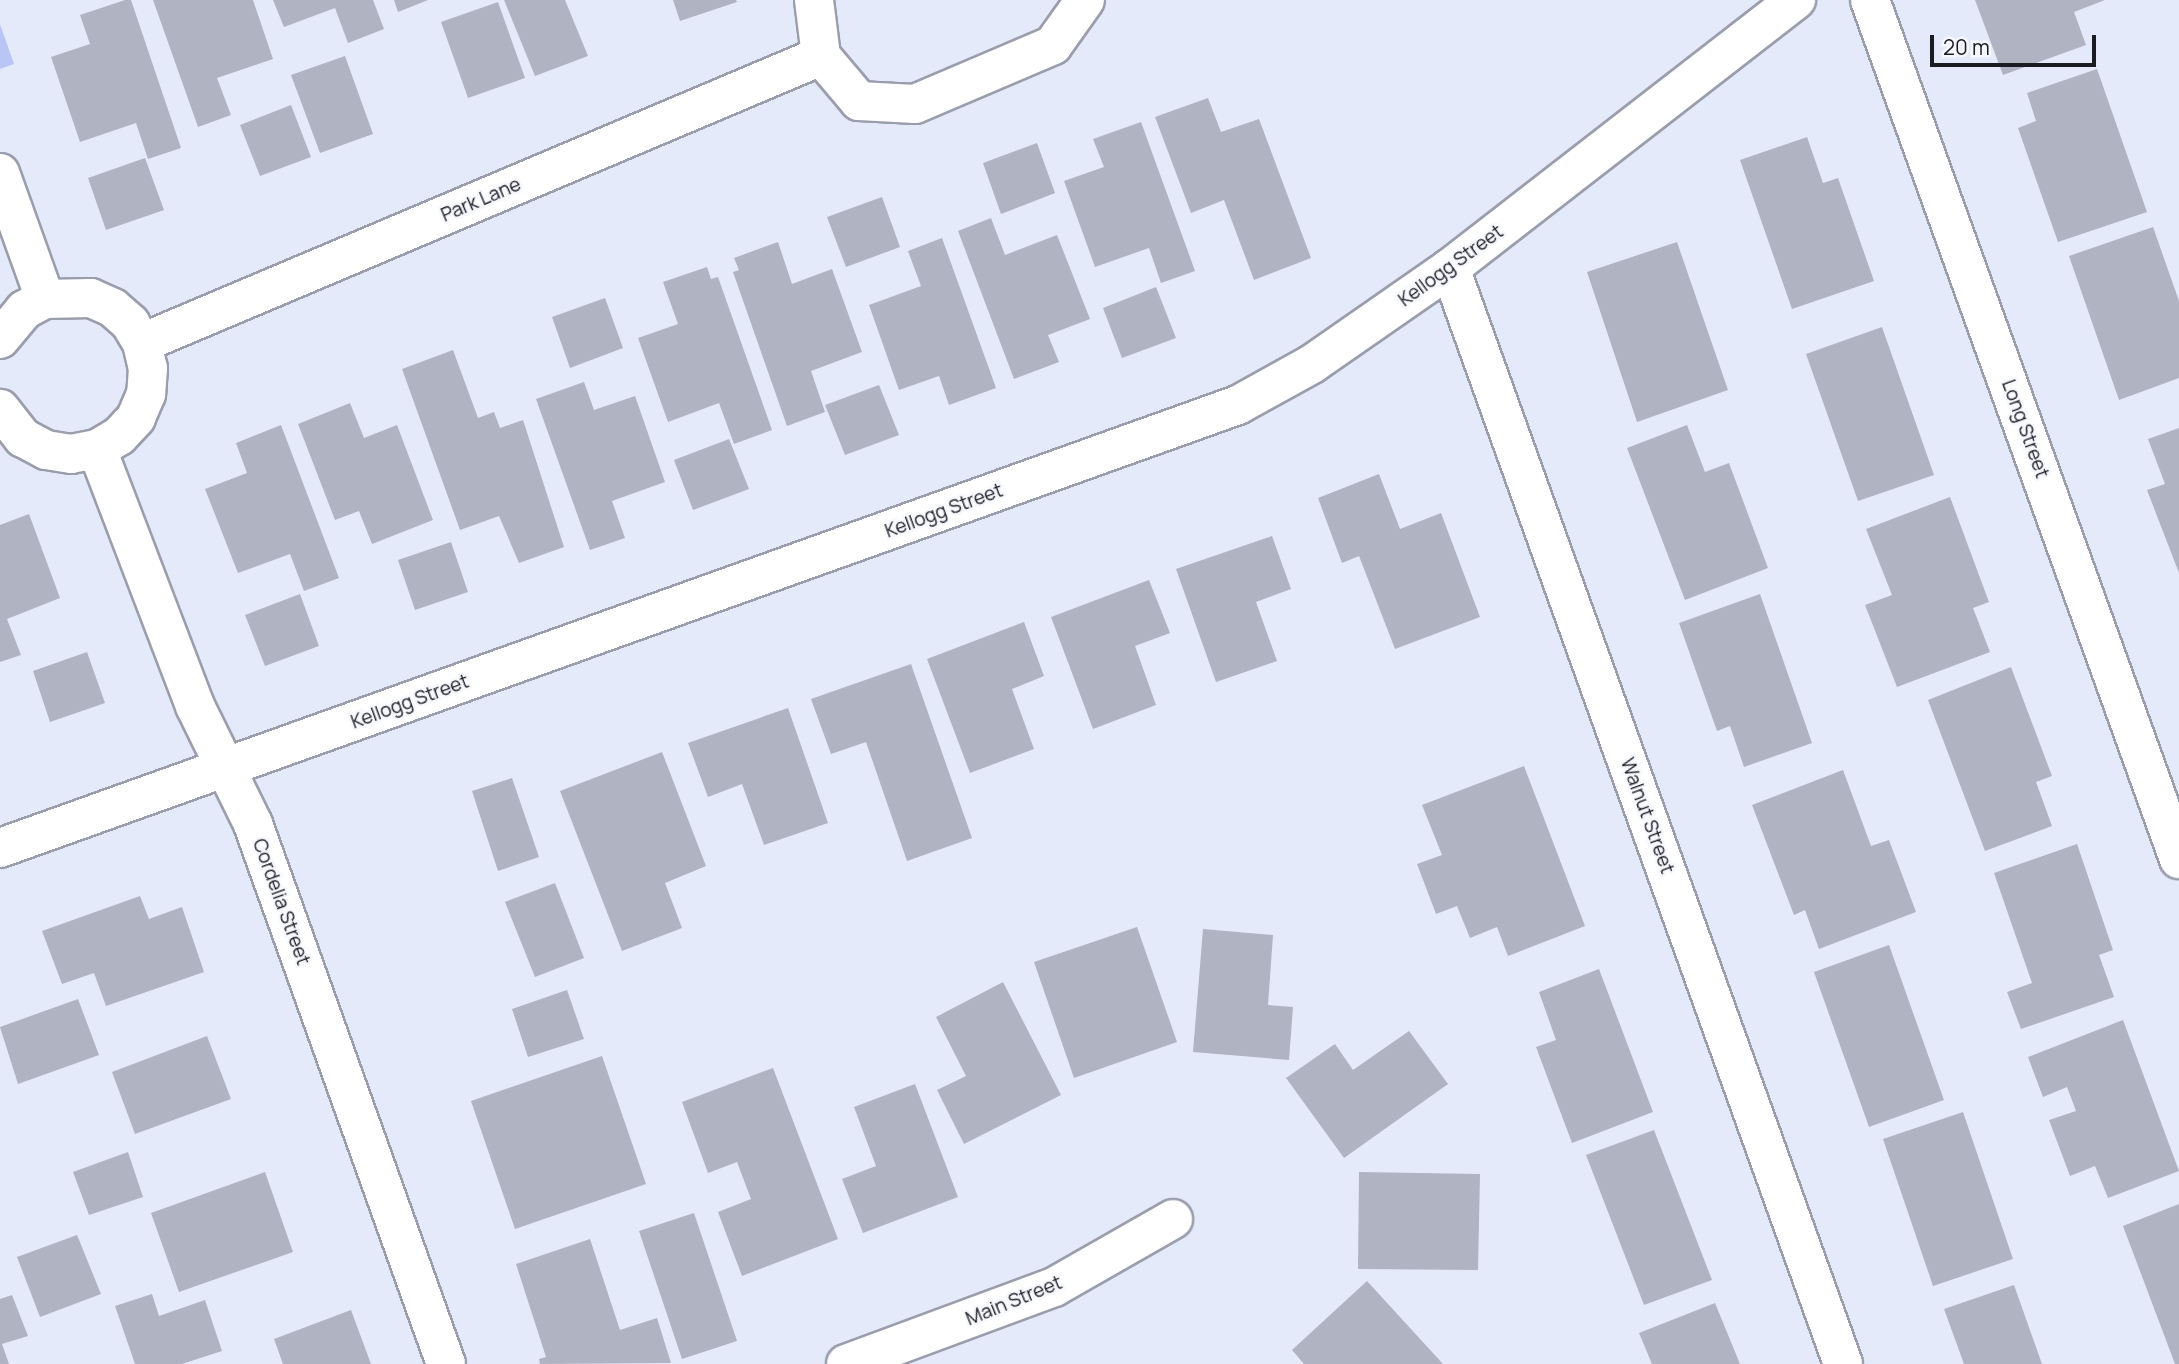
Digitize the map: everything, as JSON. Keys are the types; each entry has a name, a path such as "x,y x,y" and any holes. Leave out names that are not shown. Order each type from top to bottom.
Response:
{"street":[{"path":"814,0 821,56 859,101 915,104 1053,45 1085,0"},
{"name":"Kellogg Street","path":"0,848 1238,405 1312,365 1450,268 1796,0"},
{"name":"Long Street","path":"1870,0 2179,859"},
{"name":"Park Lane","path":"142,343 821,56"},
{"path":"0,173 45,299"},
{"name":"Walnut Street","path":"1450,268 1843,1364"},
{"path":"0,339 24,310 45,299 91,298 113,308 142,343 148,368 146,394 136,418 119,436 97,449 71,454 46,450 23,438 0,409"},
{"name":"Cordelia Street","path":"97,449 223,770 253,824 446,1364"},
{"name":"Main Street","path":"846,1364 1054,1287 1173,1219"}],"shaded area":[{"path":"0,24 14,64 0,69"}],"building":[{"path":"131,0 181,148 148,159 136,123 80,142 51,57 90,44 80,15"},
{"path":"153,0 253,0 273,59 217,78 231,115 198,127"},
{"path":"273,0 373,0 384,29 348,43 335,8 284,27"},
{"path":"394,0 428,0 398,12"},
{"path":"504,0 565,0 588,56 535,76"},
{"path":"673,0 736,0 737,2 680,21"},
{"path":"1975,0 2105,0 2074,12 2086,45 2003,75"},
{"path":"498,2 525,78 468,98 441,22"},
{"path":"345,56 373,134 320,153 291,75"},
{"path":"2097,69 2147,212 2058,242 2018,128 2036,121 2027,93"},
{"path":"1208,98 1221,132 1259,119 1311,258 1254,280 1224,200 1191,213 1155,117"},
{"path":"291,105 311,157 260,176 240,125"},
{"path":"1141,122 1195,271 1161,283 1149,248 1095,267 1064,181 1104,167 1093,139"},
{"path":"1807,137 1823,183 1838,178 1874,281 1792,309 1740,160"},
{"path":"1037,143 1055,193 1001,214 983,163"},
{"path":"145,158 164,210 106,230 88,178"},
{"path":"882,197 900,247 846,267 827,217"},
{"path":"991,218 1005,255 1057,235 1090,319 1048,335 1059,362 1014,379 958,231"},
{"path":"2153,227 2179,301 2179,378 2119,400 2069,256"},
{"path":"942,238 996,388 949,405 939,376 899,390 869,305 921,286 908,251"},
{"path":"778,242 792,284 832,269 862,352 811,371 825,412 787,426 733,272 739,270 734,258"},
{"path":"1677,242 1728,390 1637,422 1587,272"},
{"path":"707,267 711,279 718,277 772,430 734,444 719,403 668,422 638,338 678,324 663,282"},
{"path":"1156,287 1176,338 1122,358 1103,308"},
{"path":"605,298 623,348 570,368 552,317"},
{"path":"1882,327 1934,475 1858,501 1806,354"},
{"path":"453,350 478,418 494,412 500,428 523,420 564,547 519,563 499,516 460,530 402,369"},
{"path":"584,382 594,410 635,396 665,482 612,501 625,538 590,550 536,399"},
{"path":"879,385 899,435 845,455 825,405"},
{"path":"350,403 364,438 397,425 433,520 372,544 359,511 335,520 298,424"},
{"path":"281,425 339,578 304,591 290,554 238,573 205,489 247,473 236,443"},
{"path":"1687,425 1705,472 1729,463 1768,568 1685,600 1627,448"},
{"path":"2179,428 2179,573 2147,490 2165,484 2148,439"},
{"path":"729,439 749,489 693,510 674,460"},
{"path":"1379,474 1400,529 1441,513 1480,617 1395,649 1359,556 1342,563 1318,498"},
{"path":"1950,497 1989,602 1973,608 1990,652 1897,687 1865,605 1892,595 1866,529"},
{"path":"29,514 60,598 7,619 21,655 0,662 0,525"},
{"path":"1272,536 1291,589 1256,602 1277,661 1216,682 1176,569"},
{"path":"451,542 468,592 415,610 398,560"},
{"path":"1149,580 1170,633 1135,646 1156,705 1093,729 1051,617"},
{"path":"300,594 319,646 265,666 245,615"},
{"path":"1760,594 1812,743 1744,767 1730,726 1717,731 1679,623"},
{"path":"1024,622 1044,676 1012,689 1034,749 970,773 927,659"},
{"path":"87,652 105,703 50,722 33,671"},
{"path":"911,664 972,838 907,861 866,742 831,754 811,699"},
{"path":"2011,667 2052,776 2036,782 2052,826 1985,851 1928,700"},
{"path":"788,708 828,823 764,845 742,784 708,797 688,743"},
{"path":"662,752 706,866 665,883 682,928 622,951 560,791"},
{"path":"1524,766 1585,926 1508,956 1497,927 1470,938 1457,906 1436,914 1417,864 1442,855 1422,805"},
{"path":"1843,770 1871,846 1889,840 1916,912 1819,949 1805,910 1794,915 1752,805"},
{"path":"512,778 539,857 498,871 472,791"},
{"path":"2077,844 2113,950 2099,955 2114,997 2021,1029 2007,992 2032,983 1994,873"},
{"path":"555,883 584,958 535,977 505,902"},
{"path":"140,896 149,919 182,907 204,972 106,1006 94,973 62,984 42,931"},
{"path":"1137,927 1177,1042 1074,1078 1034,962"},
{"path":"1203,929 1273,935 1268,1005 1293,1007 1289,1060 1193,1052"},
{"path":"1889,945 1944,1100 1869,1127 1814,972"},
{"path":"1599,969 1653,1112 1572,1143 1536,1047 1556,1040 1539,992"},
{"path":"1003,982 1061,1095 964,1144 937,1090 966,1076 936,1017"},
{"path":"567,990 584,1039 528,1057 512,1009"},
{"path":"78,999 99,1055 18,1084 0,1027"},
{"path":"2123,1020 2179,1171 2108,1198 2095,1166 2070,1176 2049,1120 2076,1111 2067,1087 2043,1097 2028,1057"},
{"path":"1409,1031 1448,1084 1344,1158 1286,1078 1335,1044 1353,1070"},
{"path":"207,1036 231,1099 135,1134 112,1072"},
{"path":"602,1056 646,1184 515,1229 471,1101"},
{"path":"773,1068 838,1239 742,1276 718,1212 751,1199 737,1162 708,1173 682,1102"},
{"path":"915,1084 958,1197 863,1233 842,1179 876,1166 854,1107"},
{"path":"1963,1112 2013,1259 1933,1286 1883,1139"},
{"path":"1654,1130 1712,1280 1644,1305 1586,1155"},
{"path":"128,1152 143,1197 89,1215 73,1172"},
{"path":"265,1172 293,1252 179,1292 151,1213"},
{"path":"1359,1172 1480,1174 1478,1270 1358,1269"},
{"path":"2179,1204 2179,1364 2175,1364 2123,1226"},
{"path":"694,1213 737,1341 682,1359 639,1231"},
{"path":"77,1235 101,1294 40,1317 17,1257"},
{"path":"590,1239 620,1330 657,1318 671,1363 540,1364 539,1359 546,1357 516,1264"},
{"path":"1367,1281 1443,1364 1304,1364 1292,1350"},
{"path":"2014,1285 2042,1364 1964,1364 1944,1309"},
{"path":"152,1294 159,1316 205,1300 222,1351 182,1364 135,1364 115,1306"},
{"path":"12,1295 28,1336 2,1344 9,1364 0,1364 0,1299"},
{"path":"1715,1303 1740,1364 1652,1364 1639,1333"},
{"path":"351,1310 371,1364 283,1364 274,1339"}]}
